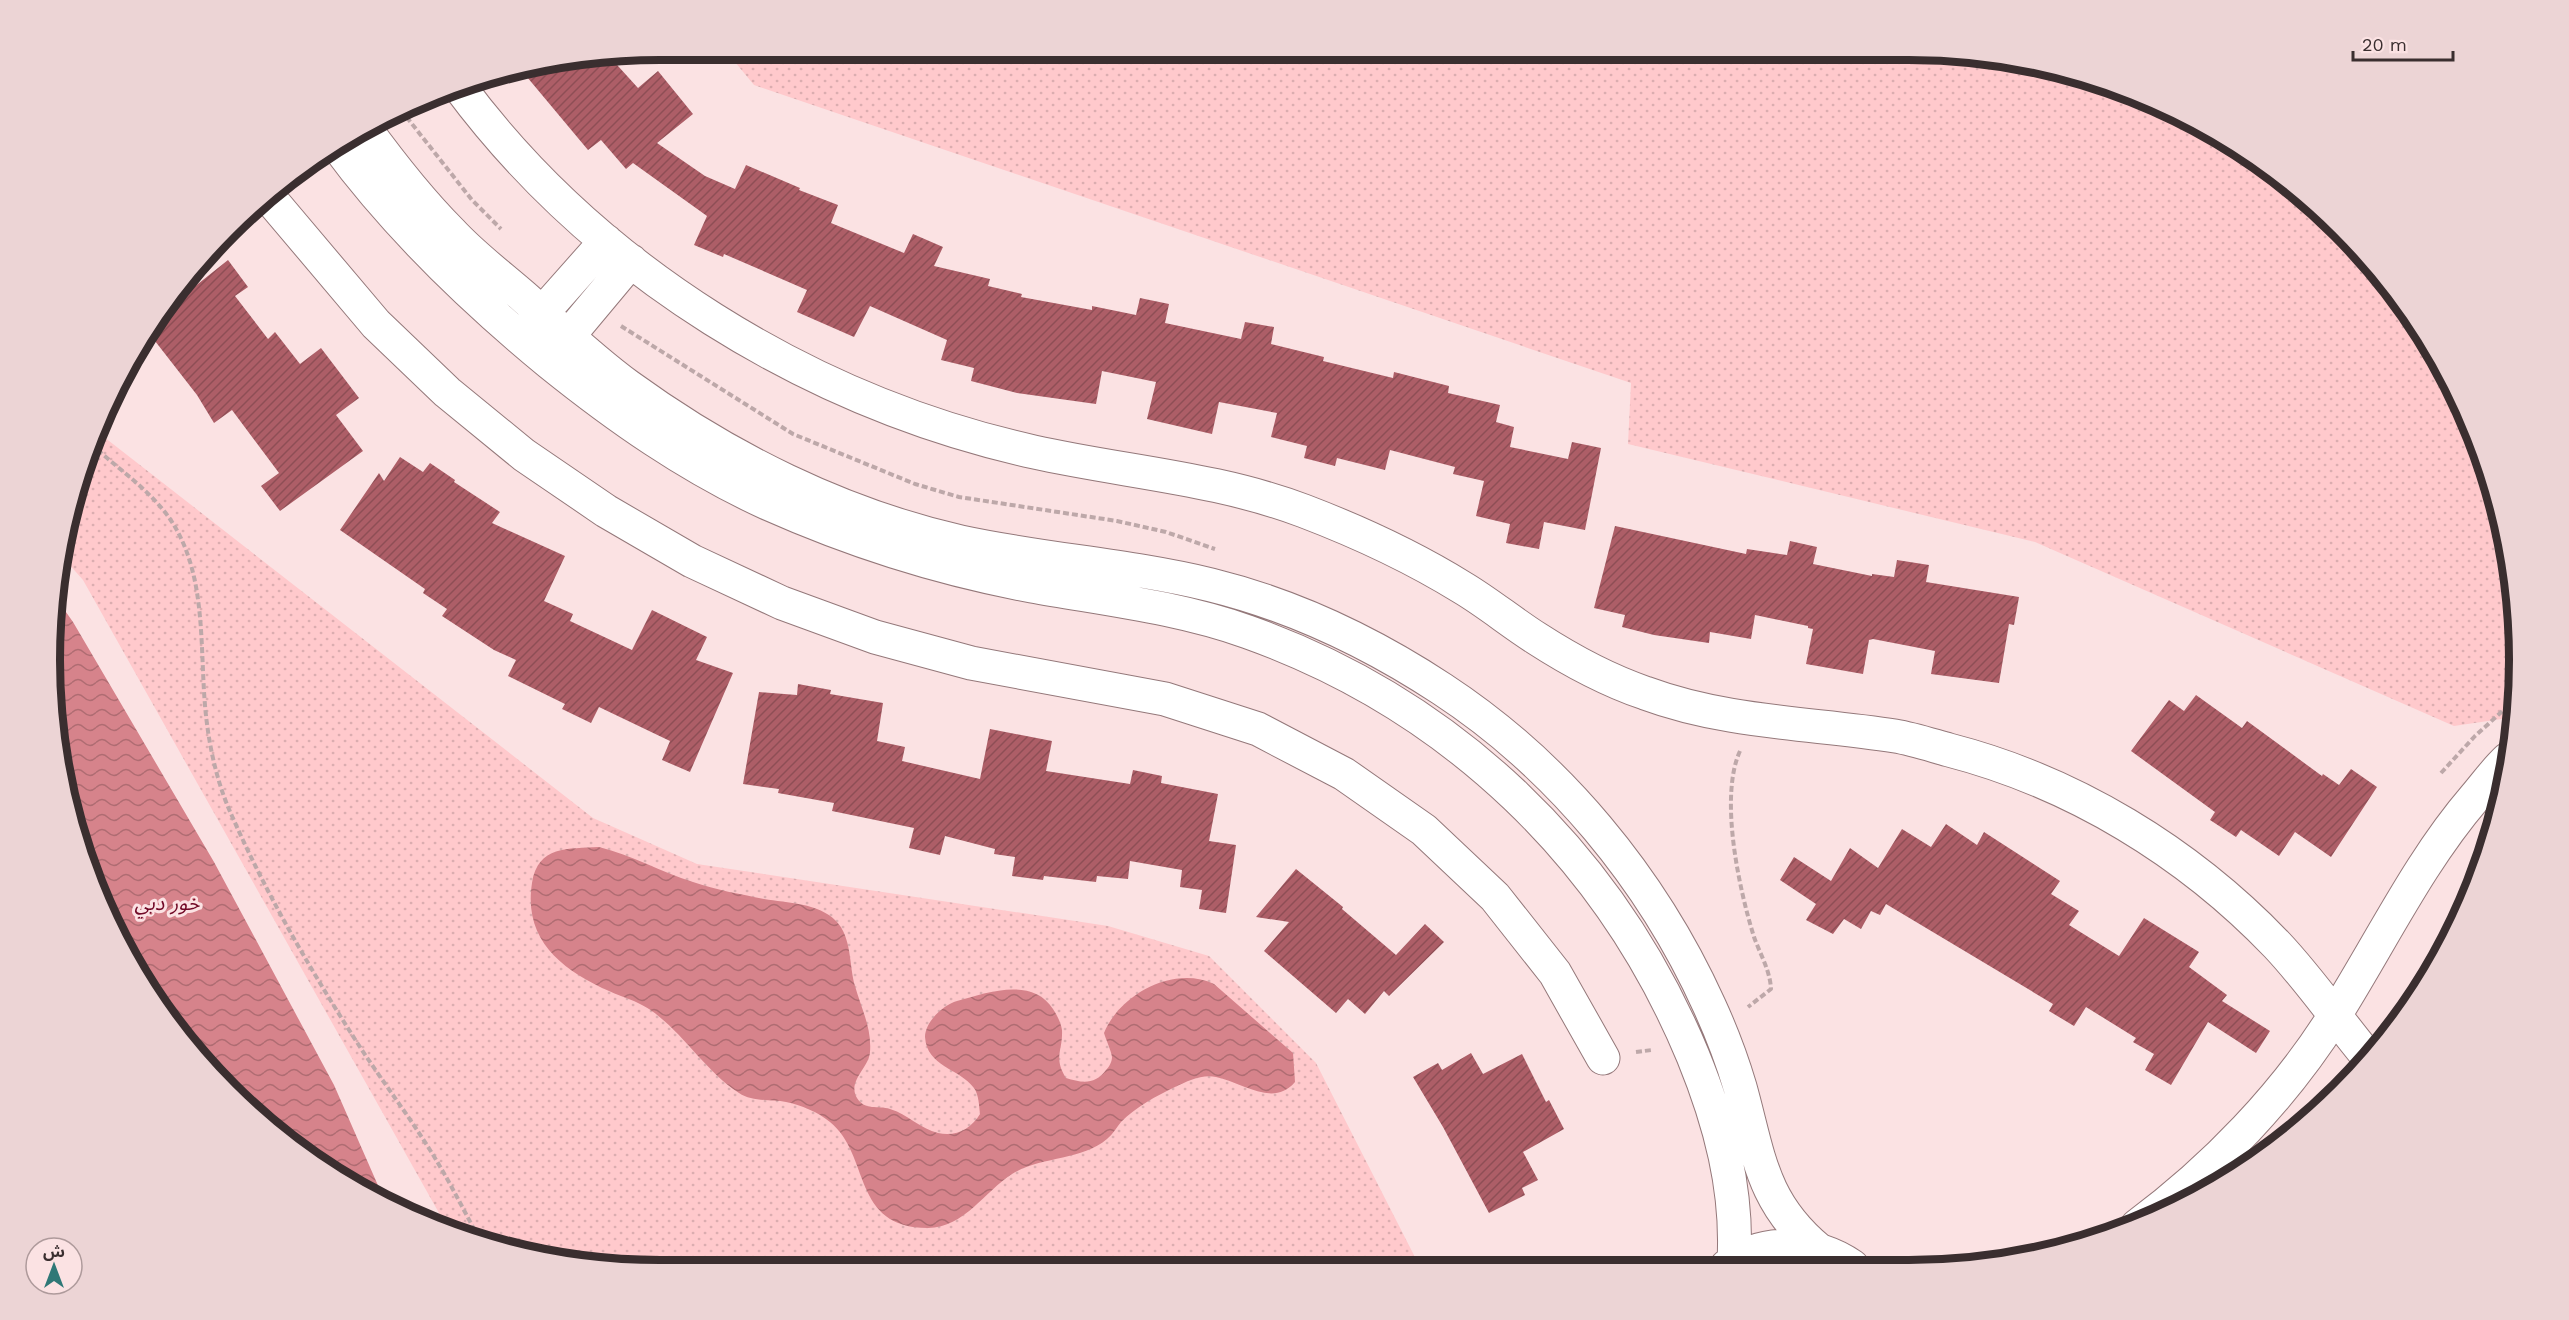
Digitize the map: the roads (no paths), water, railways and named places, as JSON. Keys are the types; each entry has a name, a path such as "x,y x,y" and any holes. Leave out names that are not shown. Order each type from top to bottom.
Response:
{"lane":[{"path":"464,93 537,177 630,261 703,313 781,359 862,398 947,428 1033,452 1212,484 1299,509 1383,544 1453,582 1538,640 1588,668 1641,692 1697,710 1754,720 1899,737 1985,759 2067,792 2144,835 2215,887 2279,947 2364,1052"},
{"path":"370,135 388,160 452,233 542,313 558,348 604,406 682,458 764,501 850,538 938,566 1030,586 1175,611 1246,631 1314,659 1379,692 1441,733 1499,779 1551,830 1598,887 1639,947 1675,1012 1703,1080 1730,1177 1735,1214 1730,1260"},
{"path":"342,152 366,184 431,257 520,338 558,348 625,384 701,436 783,479 868,515 957,541 1047,559 1131,569 1214,586 1293,612 1370,646 1443,689 1509,740 1570,797 1625,862 1671,931 1717,1025 1739,1084 1760,1165 1770,1190 1783,1213 1799,1233 1819,1250 1840,1260"},
{"path":"273,202 376,324 447,392 524,455 606,511 692,561 782,603 875,637 971,663 1165,699 1258,729 1344,774 1424,830 1495,897 1555,973 1603,1058"},
{"path":"520,338 606,241"},
{"path":"558,348 630,261"},
{"path":"1204,620 1214,586"},
{"path":"2166,1202 2208,1166 2254,1119 2296,1070 2334,1016 2408,893 2457,818 2498,770"},
{"path":"1737,1260 1771,1248 1790,1246 1819,1250"}],"water":[{"name":"خور دبي","path":"62,607 214,862 334,1085 380,1190 327,1159 264,1111 209,1056 161,993 140,960 106,890 80,815 65,738 61,699"},
{"path":"599,847 710,887 812,907 829,915 845,935 853,978 869,1035 869,1058 856,1080 857,1098 864,1105 896,1111 932,1131 945,1134 957,1133 968,1128 980,1114 978,1097 974,1088 968,1081 931,1055 925,1037 928,1026 941,1010 952,1003 995,991 1021,990 1044,999 1059,1019 1061,1027 1059,1059 1062,1071 1066,1078 1088,1081 1102,1075 1110,1064 1111,1051 1104,1033 1122,1006 1135,995 1166,981 1182,978 1198,979 1214,984 1293,1053 1295,1082 1277,1093 1267,1093 1216,1077 1206,1076 1190,1080 1140,1107 1097,1146 1073,1155 1035,1164 1012,1174 953,1222 928,1228 903,1225 886,1216 874,1203 852,1152 843,1136 830,1122 798,1105 756,1099 739,1093 726,1084 661,1018 640,1004 592,983 562,963 550,950 540,937 534,921 531,903 535,871 548,855 556,852 566,849"}]}
